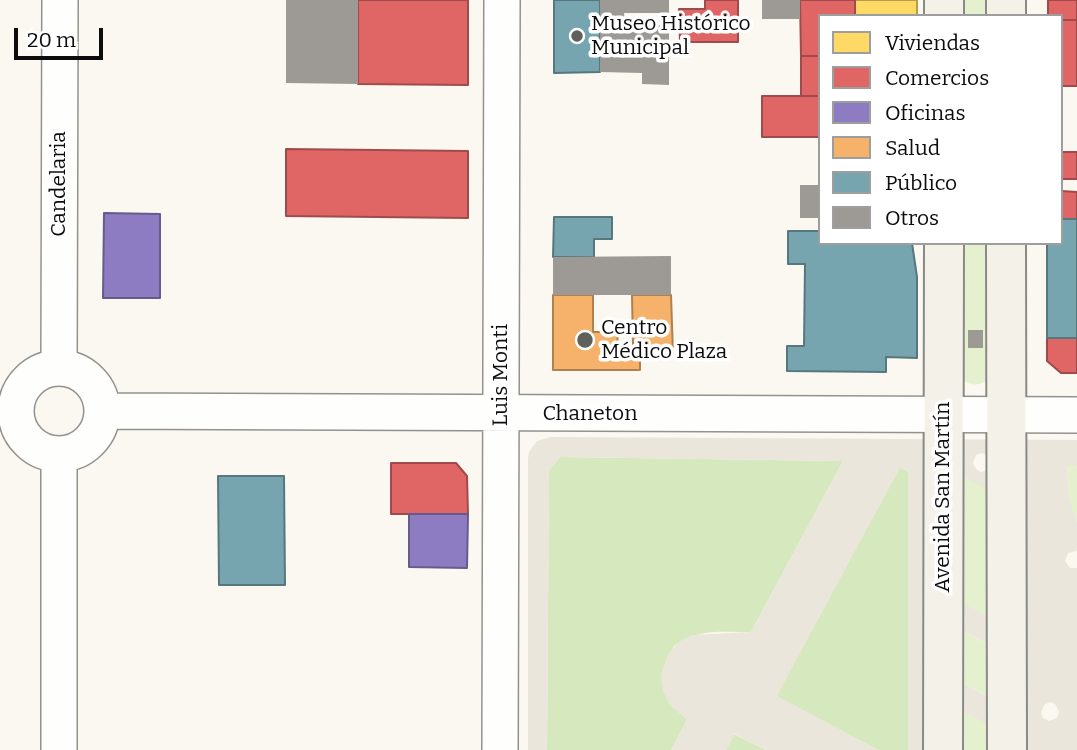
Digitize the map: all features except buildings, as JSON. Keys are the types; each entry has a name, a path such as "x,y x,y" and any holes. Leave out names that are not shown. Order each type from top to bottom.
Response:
{"main road":[{"name":"Avenida San Martín","path":"943,750 944,245"},
{"path":"1006,245 1007,750"}],"street":[{"name":"Candelaria","path":"59,368 60,0"},
{"name":"Luis Monti","path":"500,750 502,0"},
{"path":"59,368 73,370 85,376 94,386 103,411 94,437 85,446 59,455 46,453 34,446 24,437 8,411 34,376 59,368"},
{"name":"Chaneton","path":"103,411 1077,415"},
{"path":"59,455 59,750"}],"green space":[{"path":"953,0 997,0 997,14 953,14"},
{"path":"953,245 997,245 992,377 983,383 970,384 958,376"},
{"path":"560,457 843,461 751,632 700,634 673,647 687,720 671,750 547,750 549,470"},
{"path":"1067,465 1077,465 1077,523 1069,496"},
{"path":"900,467 908,472 908,750 878,750 776,696"},
{"path":"952,472 996,492 997,621 952,597"},
{"path":"952,625 997,649 997,701 952,677"},
{"path":"952,706 997,729 997,750 952,750"},
{"path":"734,734 766,750 726,750"}],"shaded area":[{"path":"551,437 1077,440 1077,465 1067,466 1069,496 1077,523 1077,551 1068,553 1065,561 1070,568 1077,568 1077,750 997,750 996,729 952,706 952,750 908,750 908,472 900,467 777,696 878,750 766,750 735,734 726,750 671,750 687,720 670,705 663,691 661,675 668,654 679,642 692,635 751,632 843,461 560,457 549,470 547,750 528,750 528,459 529,452 537,441","holes":["976,455 988,455 987,470 981,472 976,469 973,463","952,472 996,493 996,620 952,597","952,625 996,648 996,701 952,677","1050,702 1055,704 1059,712 1057,718 1049,721 1043,718 1041,713 1044,705"]}],"place":[{"name":"Museo Histórico Municipal","path":"577,36"},
{"name":"Centro Médico Plaza","path":"585,340"}]}
